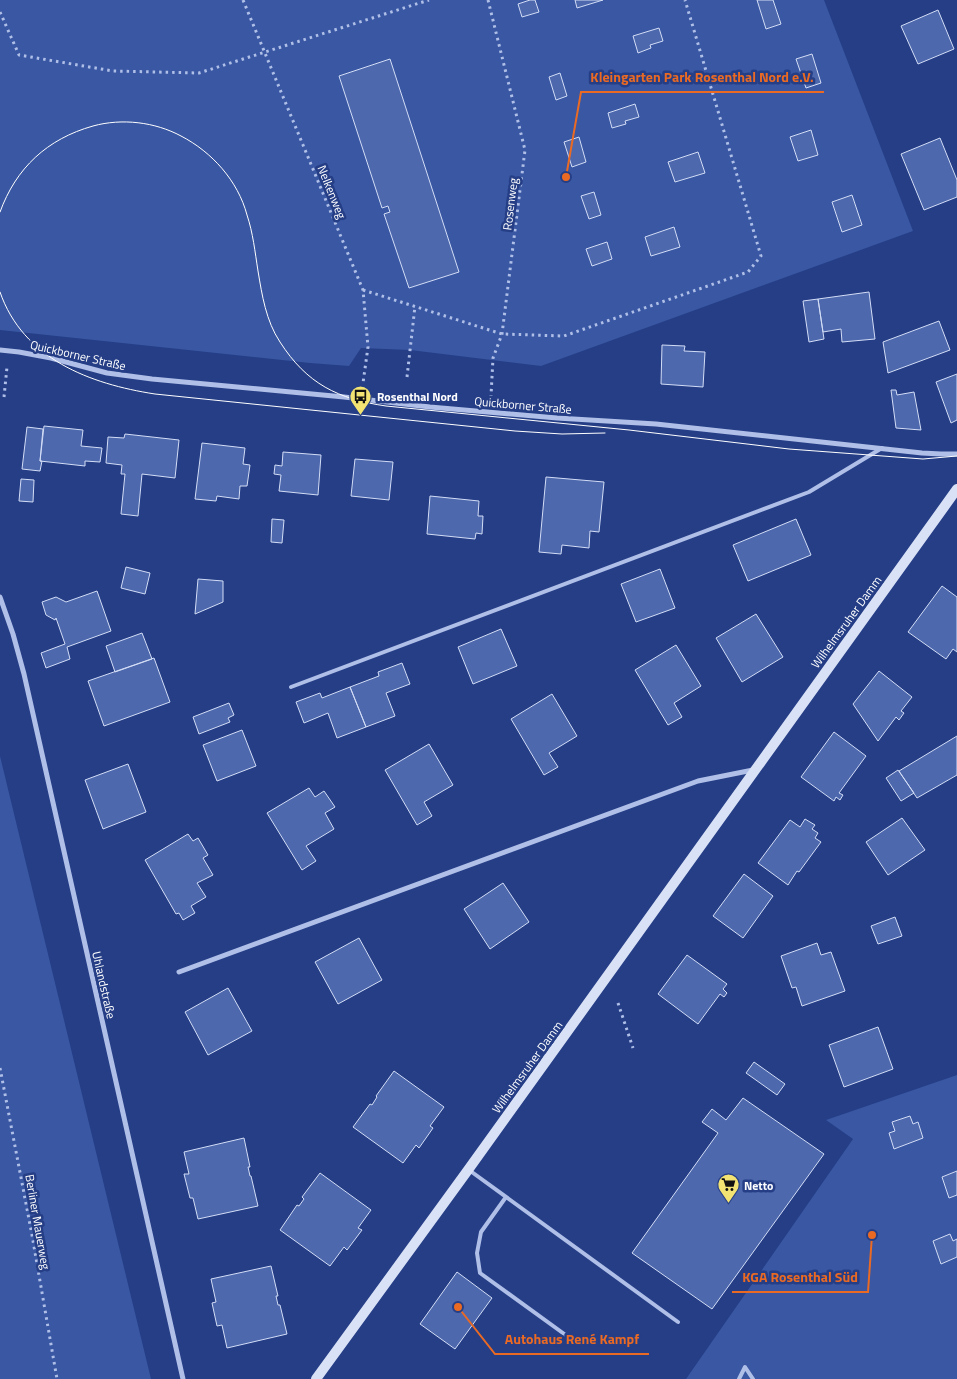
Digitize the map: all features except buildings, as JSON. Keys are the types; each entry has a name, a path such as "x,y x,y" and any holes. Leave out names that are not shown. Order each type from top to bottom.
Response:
{"main road":[{"name":"Wilhelmsruher Damm","path":"316,1379 957,489"}],"street":[{"name":"Quickborner Straße","path":"0,350 50,358 107,373 128,376 490,412 565,419 656,424 941,454 957,454"},
{"name":"Uhlandstraße","path":"0,597 24,674 183,1379"},
{"path":"179,972 698,781 756,769"}],"lane":[{"path":"291,687 809,492 882,448"},
{"path":"468,1170 678,1322"},
{"path":"506,1197 481,1232 478,1253 480,1272 567,1336"},
{"path":"739,1379 745,1367 753,1379"}],"path":[{"name":"Nelkenweg","path":"243,0 363,290 368,347 362,399"},
{"path":"0,12 19,55 113,71 199,74 429,0"},
{"name":"Rosenweg","path":"488,0 525,150 502,334 493,358 490,412"},
{"path":"363,290 502,334 564,336 748,272 761,256 685,0"},
{"path":"407,377 416,306"},
{"path":"618,1003 633,1048"},
{"name":"Berliner Mauerweg","path":"0,1068 32,1235 56,1379"}],"shaded area":[{"path":"0,0 824,0 913,231 541,366 410,350 361,348 349,366 0,330"},
{"path":"0,756 151,1379 0,1379"},
{"path":"957,1075 957,1379 686,1379 853,1139 826,1120"}],"tram line":[{"path":"0,212 7,196 24,169 35,157 61,139 93,126 115,122 138,123 160,127 181,136 203,150 230,179 243,202 249,222 263,298 275,334 290,357 301,369 313,379 338,394 386,406 629,430 789,449 923,459 957,456"},
{"path":"0,292 11,315 25,335 42,351 83,375 131,389 155,394 515,431 562,434 605,433"}],"place":[{"name":"Kleingarten Park Rosenthal Nord e.V.","path":"566,177"},
{"name":"Rosenthal Nord","path":"361,415"},
{"name":"Netto","path":"728,1204"},
{"name":"KGA Rosenthal Süd","path":"872,1235"},
{"name":"Autohaus René Kampf","path":"458,1307"}]}
